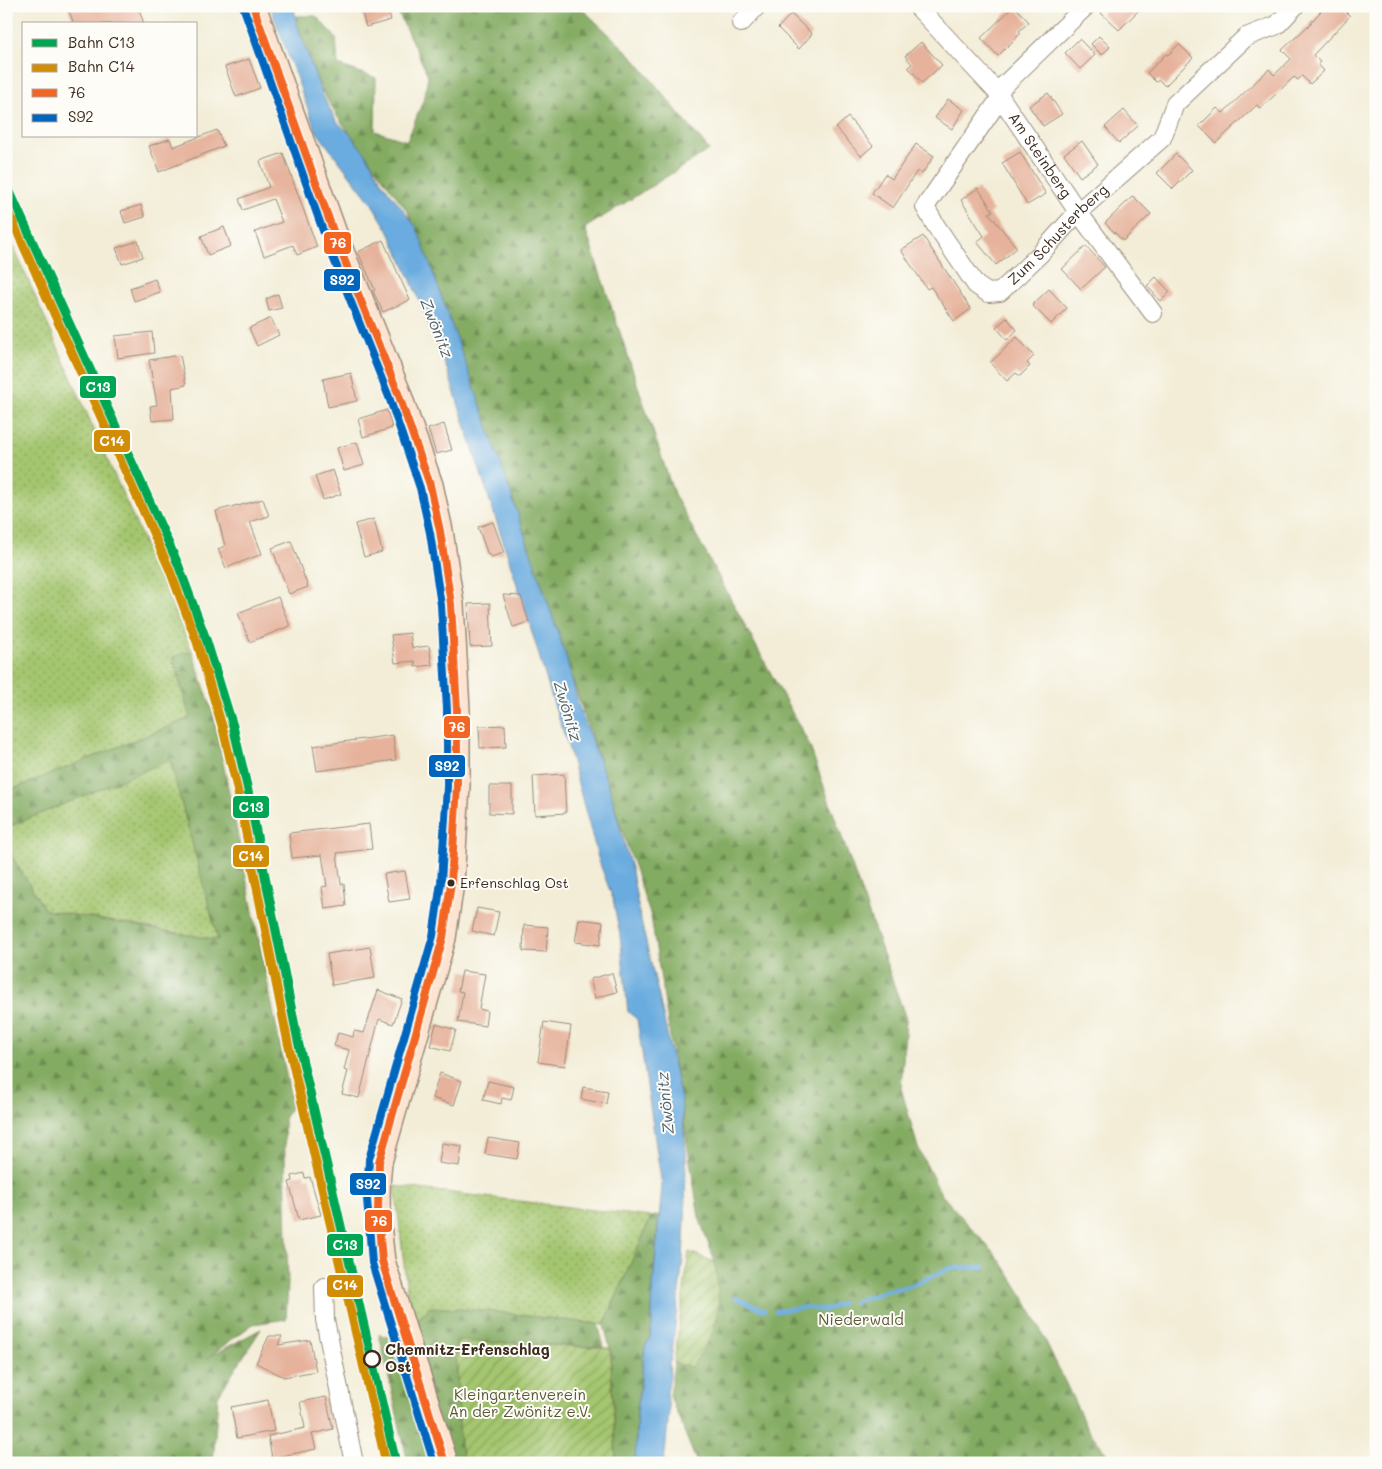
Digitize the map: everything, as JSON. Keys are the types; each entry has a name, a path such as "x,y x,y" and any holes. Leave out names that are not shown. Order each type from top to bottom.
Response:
{"main road":[{"path":"252,6 336,239 398,393 430,485 440,531 451,604 457,710 457,786 451,883 443,938 379,1162 377,1183 378,1228 382,1261 445,1463"}],"street":[{"path":"742,22 757,6"},
{"name":"Am Steinberg","path":"917,6 999,95 1078,212 1153,313"},
{"name":"Zum Schusterberg","path":"1086,6 999,95 925,207 976,285 988,293 1000,292 1040,254 1078,212 1162,138 1175,104 1246,37 1277,25 1295,6"},
{"path":"324,1288 325,1320 354,1463"}],"green space":[{"name":"Niederwald","path":"395,6 579,6 632,56 709,150 585,228 674,494 809,744 906,1019 901,1088 918,1148 941,1194 1000,1260 1028,1304 1088,1430 1115,1463 697,1463 670,1396 674,1363 692,1367 717,1320 718,1291 715,1262 699,1217 651,917 514,503 408,212 337,116 307,65 292,16 316,16 336,38 338,65 376,78 375,131 407,141 425,96 428,75"},
{"path":"6,230 192,651 173,658 190,718 6,792"},
{"path":"192,651 213,713 292,1104 284,1119 288,1283 286,1319 253,1324 207,1358 261,1329 218,1396 213,1463 6,1463 6,847 45,910 218,940 170,760 6,828 6,792 190,718 173,657"},
{"path":"170,759 219,940 44,910 6,847 6,828"},
{"path":"395,1186 651,1217 604,1325 488,1311 411,1326"},
{"path":"659,1215 652,1294 652,1324 650,1338 645,1347 637,1410 635,1463 616,1463 610,1348 604,1325 651,1217"},
{"path":"689,1252 715,1262 718,1284 717,1315 714,1328 692,1367 674,1363"},
{"path":"430,1307 488,1311 598,1324 604,1347 456,1341 460,1445 465,1463 408,1463 379,1334 398,1340"},
{"name":"Kleingartenverein An der Zwönitz e.V.","path":"456,1341 610,1348 616,1463 465,1463 460,1445"}],"water":[{"name":"Zwönitz","path":"270,6 294,6 296,21 311,64 323,96 336,121 366,154 382,182 417,228 482,409 566,656 579,707 610,790 632,872 640,917 681,1099 686,1152 683,1259 671,1360 669,1363 670,1376 667,1392 669,1411 664,1463 635,1463 637,1410 645,1347 650,1338 652,1324 652,1294 662,1186 637,1019 628,1012 620,935 613,899 599,861 567,743 447,369 388,230 372,204 316,131"}],"building":[{"path":"67,6 138,6 143,22 73,22"},
{"path":"360,6 387,6 391,20 366,27"},
{"path":"1014,6 1029,22 998,56 981,38"},
{"path":"1108,6 1143,6 1119,30 1101,13"},
{"path":"1325,6 1340,6 1350,16 1313,55 1320,62 1318,64 1324,71 1310,84 1302,76 1298,80 1294,77 1260,109 1257,105 1216,143 1199,126 1217,108 1223,113 1269,69 1274,75 1291,59 1282,50 1309,25"},
{"path":"791,14 812,34 799,49 778,28"},
{"path":"1099,36 1110,47 1102,55 1091,44"},
{"path":"1079,39 1095,55 1080,69 1065,53"},
{"path":"921,42 942,65 922,83 908,67 912,64 905,56"},
{"path":"1179,44 1193,58 1165,86 1159,80 1156,82 1147,73"},
{"path":"249,59 260,88 236,97 225,67"},
{"path":"1048,93 1062,114 1043,126 1029,106"},
{"path":"948,99 964,110 952,129 935,118"},
{"path":"1124,110 1138,126 1119,143 1105,127"},
{"path":"848,117 873,146 861,156 836,128"},
{"path":"217,130 224,146 159,172 149,146 170,139 173,147"},
{"path":"1082,141 1098,164 1080,177 1064,154"},
{"path":"916,144 934,156 922,174 917,171 893,208 872,193 885,174 892,179"},
{"path":"1020,152 1046,194 1027,205 1002,163"},
{"path":"283,153 317,247 297,255 293,245 264,256 255,232 282,222 273,199 243,210 239,199 269,187 260,161"},
{"path":"1176,154 1192,170 1173,189 1157,173"},
{"path":"978,188 993,211 989,213 1017,248 996,265 977,242 984,236 961,200"},
{"path":"1133,196 1151,214 1123,241 1105,223"},
{"path":"141,205 145,217 125,223 121,211"},
{"path":"224,227 231,246 208,255 201,236"},
{"path":"923,236 971,309 954,321 931,287 927,289 901,250"},
{"path":"383,240 410,300 383,312 358,252"},
{"path":"138,241 143,257 122,264 116,248"},
{"path":"1086,246 1105,267 1081,289 1062,269"},
{"path":"1156,277 1170,292 1161,301 1147,286"},
{"path":"155,279 160,292 134,301 130,288"},
{"path":"1049,289 1067,308 1051,324 1032,305"},
{"path":"278,294 282,308 269,311 266,299"},
{"path":"271,318 279,335 257,346 249,328"},
{"path":"1007,318 1017,330 1007,340 996,327"},
{"path":"152,332 154,353 118,358 115,336"},
{"path":"1017,337 1034,356 1027,363 1030,366 1020,376 1016,373 1007,381 990,363"},
{"path":"180,355 186,385 172,388 174,419 152,421 150,406 157,405 149,360"},
{"path":"351,373 357,401 328,407 323,379"},
{"path":"387,410 392,428 363,437 358,419"},
{"path":"444,424 452,450 436,454 428,429"},
{"path":"357,442 364,465 344,471 337,448"},
{"path":"333,470 341,494 323,500 315,476"},
{"path":"263,499 269,516 250,522 262,554 226,568 218,549 225,546 216,511"},
{"path":"374,519 382,552 364,557 355,524"},
{"path":"493,522 504,553 491,557 488,555 478,527"},
{"path":"291,541 308,587 289,594 272,548"},
{"path":"503,595 521,596 529,622 513,627"},
{"path":"278,597 290,626 250,642 238,613"},
{"path":"490,603 492,646 470,647 468,604"},
{"path":"410,633 412,648 429,646 432,665 415,667 415,661 395,663 391,635"},
{"path":"505,725 506,747 480,748 479,726"},
{"path":"393,735 396,760 317,771 313,746"},
{"path":"564,774 566,813 535,815 533,776"},
{"path":"489,786 512,786 512,814 489,813"},
{"path":"369,824 372,849 337,853 341,884 344,884 346,906 325,909 322,887 327,886 322,855 292,858 289,833"},
{"path":"405,871 410,899 389,902 384,874"},
{"path":"477,908 499,912 494,936 472,931"},
{"path":"579,919 603,922 600,945 575,942"},
{"path":"524,925 548,927 546,952 523,951"},
{"path":"370,947 375,978 332,985 327,954"},
{"path":"462,971 485,974 479,1009 487,1011 485,1026 458,1022 463,992 458,991"},
{"path":"612,973 617,992 595,998 590,979"},
{"path":"378,990 402,999 393,1024 379,1019 359,1098 342,1094 348,1071 344,1070 349,1050 334,1046 338,1033 353,1037 354,1031 364,1033"},
{"path":"544,1022 571,1026 565,1066 538,1062"},
{"path":"436,1024 456,1030 450,1051 430,1046"},
{"path":"440,1073 462,1081 454,1105 432,1098"},
{"path":"488,1081 514,1087 511,1100 502,1098 501,1104 483,1100"},
{"path":"583,1087 608,1091 606,1104 581,1099"},
{"path":"488,1138 520,1143 517,1159 485,1154"},
{"path":"442,1143 462,1146 459,1166 439,1163"},
{"path":"304,1173 305,1178 310,1177 321,1215 299,1220 289,1182 293,1181 292,1176"},
{"path":"269,1336 282,1336 278,1345 310,1340 316,1371 284,1377 256,1363"},
{"path":"326,1397 333,1429 312,1434 316,1449 272,1458 268,1436 305,1428 300,1402"},
{"path":"268,1400 274,1431 237,1438 231,1407"}],"waterway":[{"path":"854,1302 889,1290 907,1287 951,1268 984,1267"},
{"path":"736,1298 764,1310"},
{"path":"776,1311 806,1307 824,1310 842,1303"}],"rail line":[{"name":"C13","path":"6,183 178,564 206,639 233,726 247,786 298,1041 396,1463"},
{"name":"C14","path":"6,207 169,568 197,642 223,729 237,788 288,1043 386,1463"}],"transit line":[{"name":"76","path":"253,6 336,239 398,393 430,485 440,531 451,604 457,710 457,786 451,883 443,938 379,1162 378,1212 382,1261 445,1463"},
{"name":"S92","path":"244,9 327,242 389,397 420,488 430,533 441,605 447,710 447,786 441,882 433,936 369,1159 367,1199 372,1263 434,1463"}],"place":[{"name":"Erfenschlag Ost","path":"451,883"},
{"name":"Chemnitz-Erfenschlag Ost","path":"372,1359"}]}
